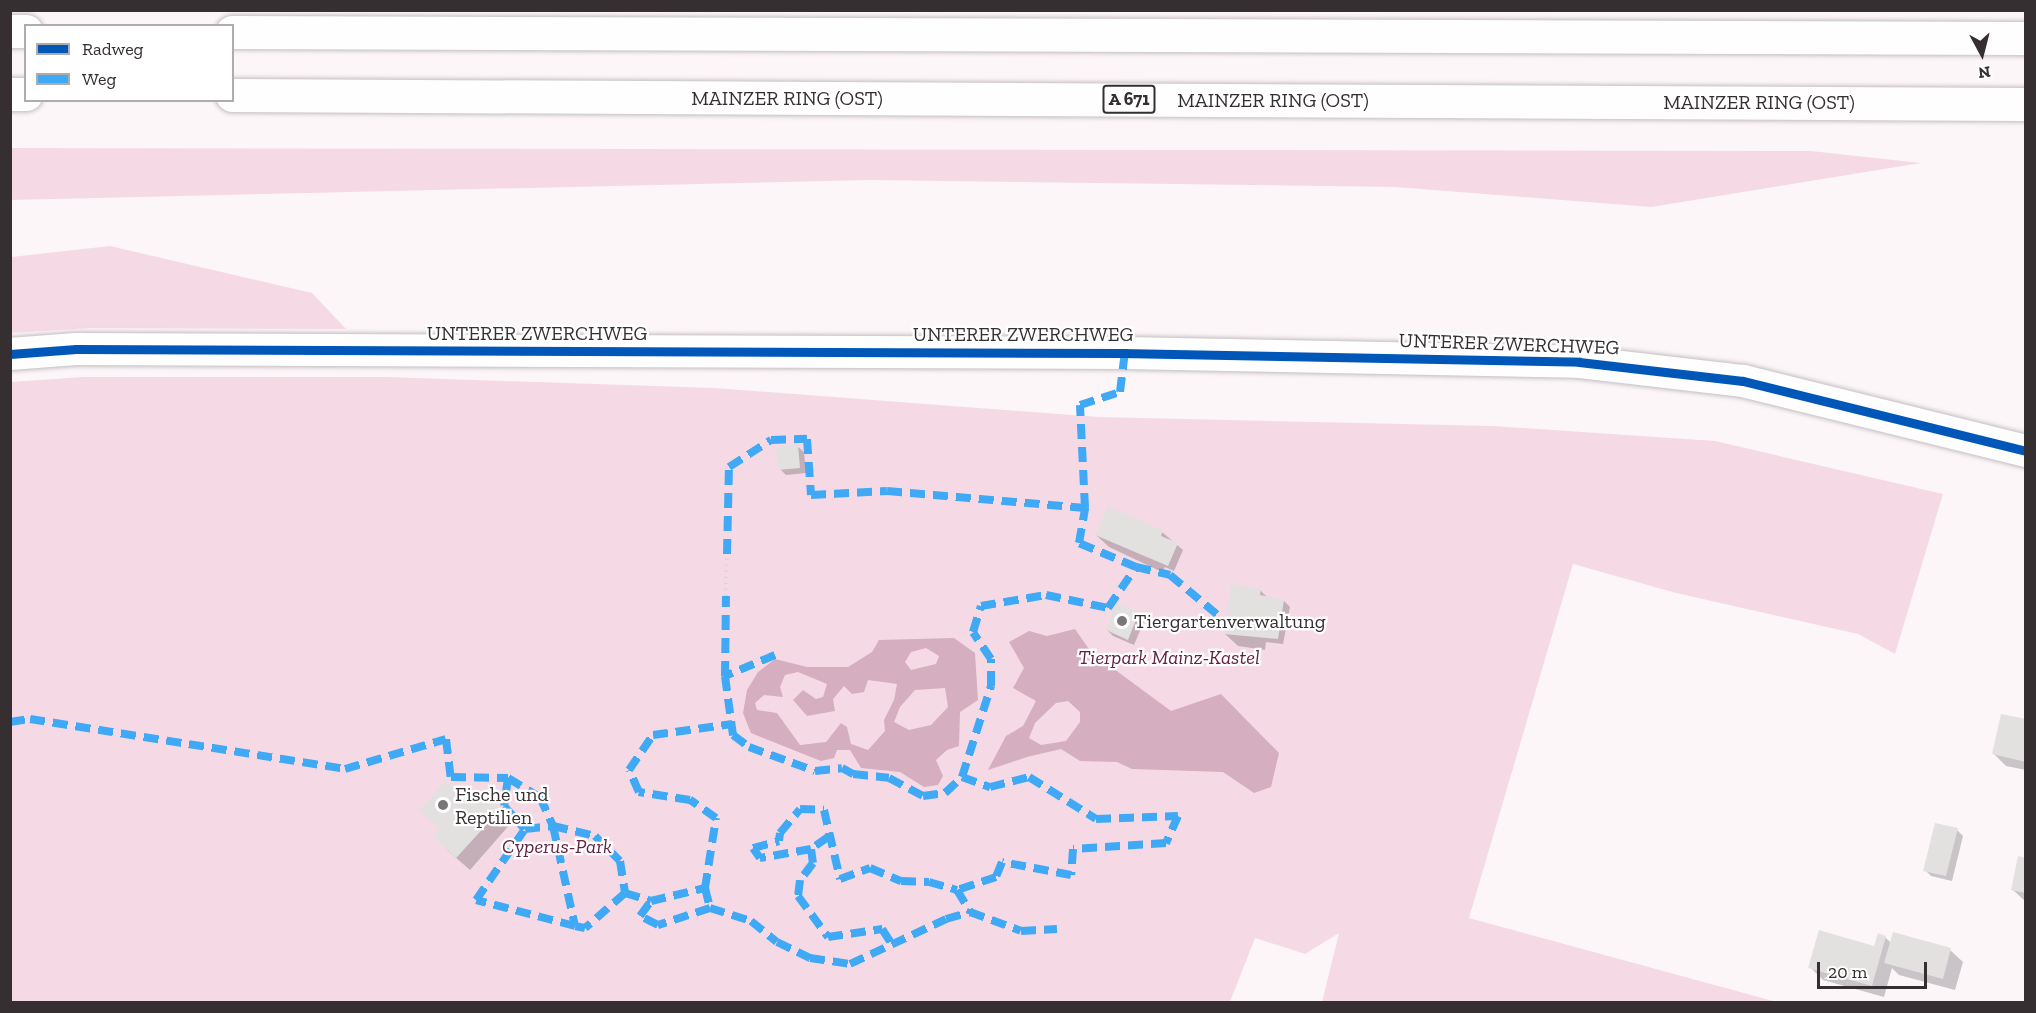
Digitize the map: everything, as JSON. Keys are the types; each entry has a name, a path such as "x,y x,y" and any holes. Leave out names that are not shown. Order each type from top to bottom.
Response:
{"highway":[{"path":"234,32 2025,38"},
{"name":"MAINZER RING (OST)","path":"234,95 2025,104"}],"street":[{"name":"UNTERER ZWERCHWEG","path":"10,354 76,349 1101,352 1579,362 1665,370 1743,381 2025,451"}],"path":[{"path":"726,596 727,554"}],"green space":[{"path":"11,148 1811,151 1921,163 1651,207 1395,187 869,180 11,200"},
{"path":"110,246 312,293 346,329 91,328 11,333 11,257"},
{"path":"83,377 387,377 714,388 1099,417 1493,426 1715,441 1943,494 1895,654 1858,634 1676,593 1573,564 1469,918 1777,1002 1322,1002 1339,933 1305,954 1255,938 1230,1002 11,1002 11,382"}],"shaded area":[{"path":"1075,629 1091,652 1171,711 1221,694 1279,753 1271,787 1254,793 1223,772 1132,769 1117,762 1080,761 1061,749 988,770 1006,736 1023,726 1036,701 1013,688 1024,668 1009,642 1029,631 1047,636","holes":["1068,701 1080,712 1080,722 1066,741 1041,745 1029,738 1035,723 1056,703"]},
{"path":"954,638 975,653 978,700 960,712 959,746 947,750 936,760 943,776 938,785 924,787 900,772 861,768 850,750 837,750 834,758 821,761 751,733 743,713 747,690 758,672 775,659 807,667 848,667 872,652 879,640","holes":["926,648 939,656 936,664 911,670 905,662 911,652","798,672 827,684 823,697 816,699 803,690 793,700 807,716 835,711 833,699 844,686 852,694 864,692 868,680 897,684 894,700 884,720 885,731 868,750 851,744 847,727 841,723 826,742 800,745 777,713 757,710 755,703 764,695 783,697 780,687 785,675","945,688 948,707 931,725 909,730 894,722 900,707 915,690"]}],"building":[{"path":"798,445 800,468 778,470 776,447"},
{"path":"1108,506 1163,531 1161,536 1178,543 1168,566 1095,535"},
{"path":"1231,584 1261,589 1260,595 1284,600 1278,639 1224,634"},
{"name":"Tiergartenverwaltung","path":"1116,603 1139,612 1128,640 1106,630"},
{"path":"2001,714 2026,719 2026,762 1992,754"},
{"path":"446,780 467,799 476,789 500,810 456,858 433,837 440,829 419,811"},
{"path":"1935,823 1958,828 1946,876 1923,871"},
{"path":"2018,856 2026,858 2026,893 2011,890"},
{"path":"1819,930 1874,946 1878,933 1886,936 1872,986 1808,968"},
{"path":"1893,932 1951,948 1943,979 1884,963"}],"marked path":[{"path":"775,655 725,676 733,735 749,747 815,771 842,768 853,774 889,778 923,796 945,793 962,777 991,686 991,659 973,632 981,606 1046,595 1108,608 1136,567 1079,543 1085,508 1080,405 1120,392 1125,353"},
{"path":"727,554 729,467 771,440 807,439 811,495 887,491 1085,508"},
{"path":"1136,567 1170,575 1220,617"},
{"path":"725,676 726,596"},
{"path":"10,722 30,719 345,769 446,739 451,777 508,778 540,797 553,826 595,836 620,861 625,893 585,928 575,926 476,900 525,829 553,826 575,926"},
{"path":"705,888 716,818 690,800 639,792 629,770 653,735 732,724"},
{"path":"962,777 990,787 1029,777 1096,819 1178,816 1166,843 1073,849 1071,875 1002,862 996,877 957,890 970,912"},
{"path":"508,778 504,806 525,829"},
{"path":"828,837 811,849 760,858 753,848 779,841 780,833 800,809 824,810 840,879 870,868 901,881 929,882 957,890"},
{"path":"811,849 813,863 800,880 798,896 828,937 882,929 893,946"},
{"path":"625,893 651,901 705,888 710,908 658,925 640,916 651,901"},
{"path":"710,908 751,921 777,942 810,958 850,964 946,919 970,912 1021,931 1057,929"}],"cycle path":[{"path":"10,354 76,349 1125,353 1579,362 1743,381 2026,451"}],"place":[{"name":"Tiergartenverwaltung","path":"1122,621"},
{"name":"Fische und Reptilien","path":"443,805"}],"park label":[{"name":"Tierpark Mainz-Kastel","path":"1169,657"},
{"name":"Cyperus-Park","path":"557,846"}]}
